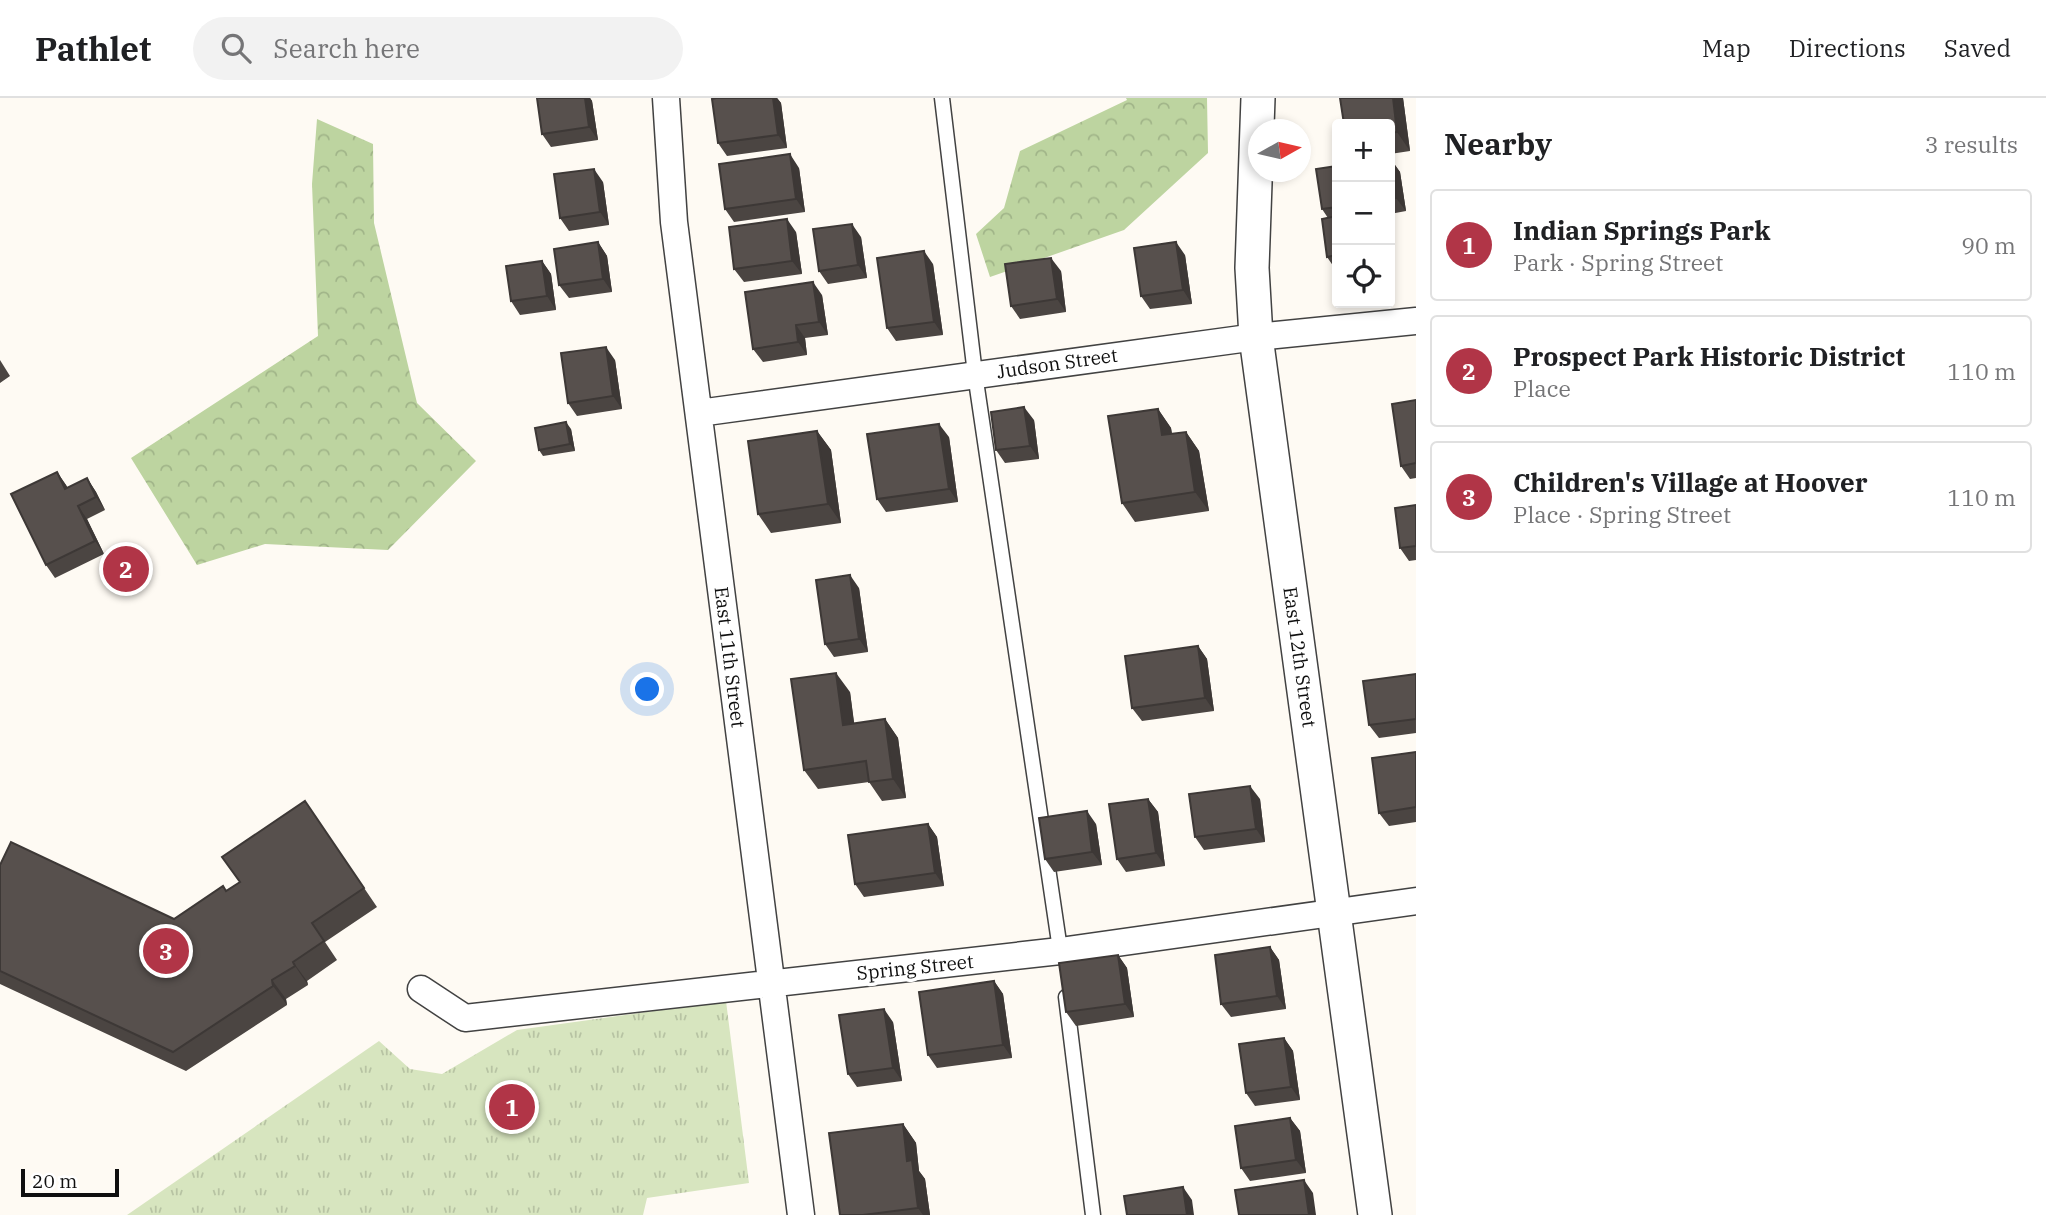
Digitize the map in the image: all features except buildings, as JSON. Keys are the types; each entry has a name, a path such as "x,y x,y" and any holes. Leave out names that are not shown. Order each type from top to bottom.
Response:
{"street":[{"name":"East 11th Street","path":"666,98 674,222 801,1215"},
{"name":"East 12th Street","path":"1258,98 1252,268 1256,337 1375,1215"},
{"name":"Judson Street","path":"699,413 1256,337 1416,321"},
{"name":"Spring Street","path":"421,989 465,1018 771,983 1062,964 1416,901"}],"lane":[{"path":"942,98 975,374 1062,964 1093,1215"}],"green space":[{"path":"1126,98 1207,98 1208,153 1124,230 990,277 976,234 1004,208 1020,151 1127,100"},
{"path":"317,119 373,144 374,223 417,403 476,461 388,550 265,544 197,565 131,458 318,336 312,184"},
{"path":"726,1001 749,1183 647,1198 643,1215 127,1215 379,1041 410,1069 442,1074 517,1030"}],"place":[{"name":"Prospect Park Historic District","path":"126,569"},
{"name":"Children's Village at Hoover","path":"166,951"},
{"name":"Indian Springs Park","path":"512,1107"}]}
